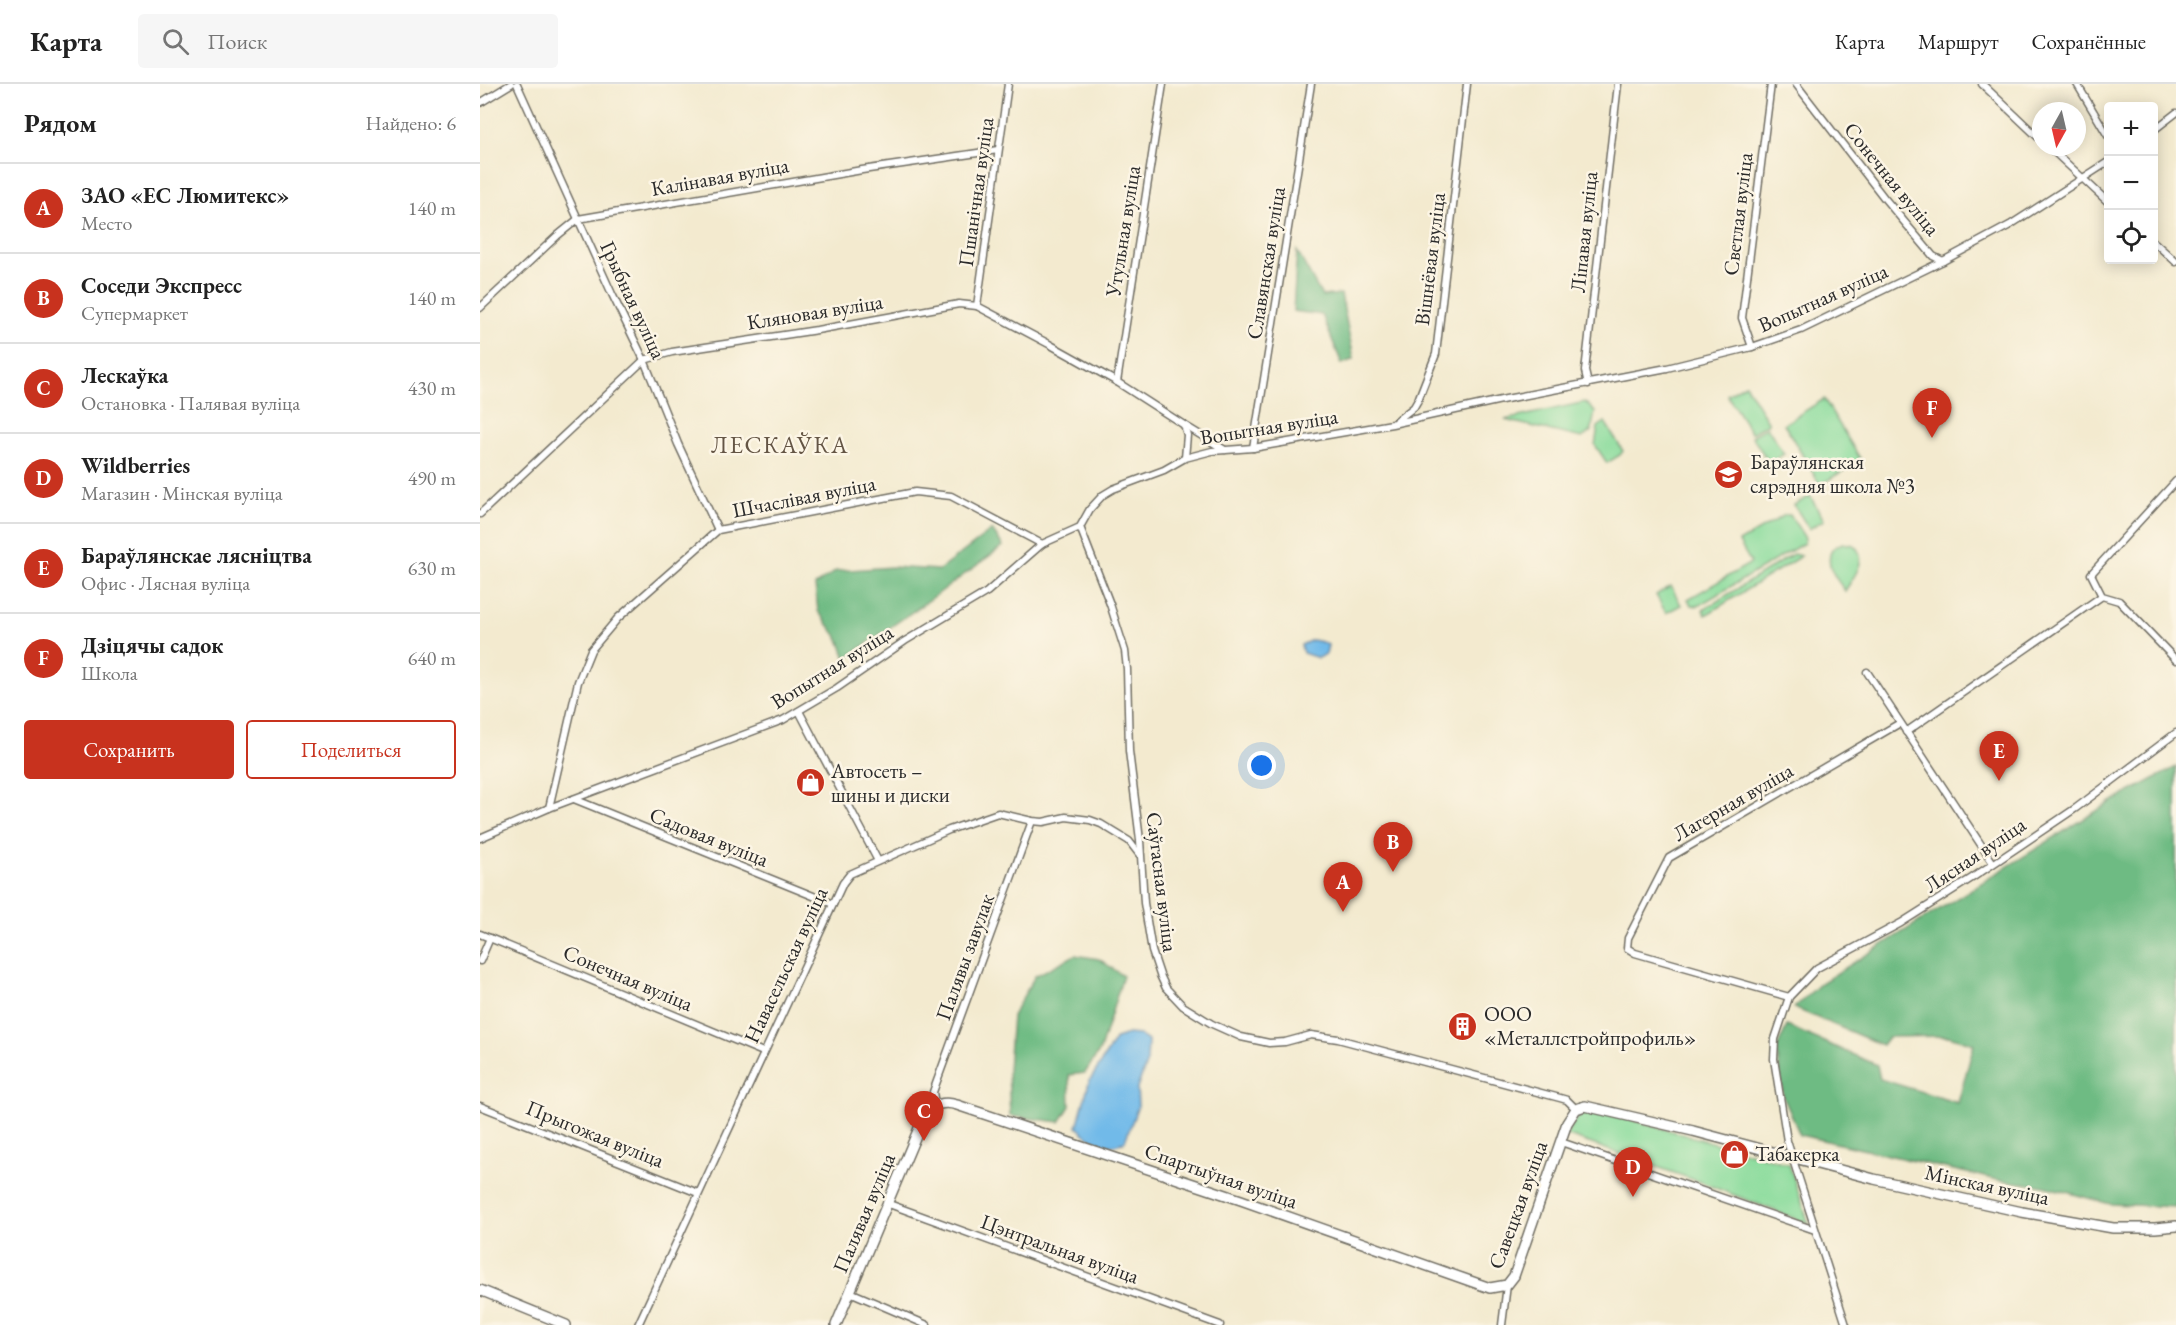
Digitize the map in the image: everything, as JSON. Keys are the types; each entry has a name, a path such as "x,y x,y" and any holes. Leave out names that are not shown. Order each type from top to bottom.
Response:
{"main road":[{"name":"Спартыўная вуліца","path":"935,1105 948,1102 1241,1200 1459,1279 1490,1288 1507,1285"},
{"name":"Палявая вуліца","path":"836,1325 889,1204 925,1114 935,1105"},
{"name":"Савецкая вуліца","path":"1507,1285 1514,1275 1571,1114 1581,1107"},
{"name":"Мінская вуліца","path":"1581,1107 1693,1131 1886,1181 2067,1221 2113,1228 2176,1226"},
{"path":"480,1290 566,1325"}],"street":[{"path":"480,103 511,84"},
{"name":"Грыбная вуліца","path":"517,84 644,360 678,444 718,530"},
{"name":"Пшанічная вуліца","path":"976,306 1008,84"},
{"name":"Утульная вуліца","path":"1117,382 1163,84"},
{"name":"Славянская вуліца","path":"1253,448 1311,84"},
{"name":"Вішнёвая вуліца","path":"1392,424 1406,414 1418,400 1436,354 1467,84"},
{"name":"Ліпавая вуліца","path":"1588,384 1585,371 1618,84"},
{"name":"Светлая вуліца","path":"1752,347 1742,318 1771,84"},
{"name":"Сонечная вуліца","path":"1796,84 1885,199 1933,256 1943,261"},
{"path":"1982,84 2032,131"},
{"path":"2077,84 2104,128"},
{"path":"2158,127 2176,113"},
{"name":"Калінавая вуліца","path":"480,308 578,219 862,170 998,150"},
{"path":"2058,156 2104,198"},
{"name":"Вопытная вуліца","path":"480,838 549,808 783,720 837,688 905,640 987,592 1042,544 1080,527 1090,509 1103,495 1164,470 1185,458 1212,451 1253,448 1392,424 1588,384 1752,347 1801,330 1943,261 2010,225 2104,165"},
{"path":"2158,246 2176,262"},
{"path":"2170,256 2176,250"},
{"name":"Кляновая вуліца","path":"480,514 644,360 672,352 817,330 959,304 976,306 1117,382 1226,451"},
{"path":"1184,426 1187,435 1185,458"},
{"path":"2176,482 2091,574 2102,596 2119,601 2176,660"},
{"name":"Шчаслівая вуліца","path":"549,808 578,682 591,650 618,618 718,530 904,494 931,493 951,496 1042,544"},
{"name":"Саўгасная вуліца","path":"1080,527 1110,604 1125,651 1129,751 1140,840 1144,910 1156,964 1170,993 1194,1013 1229,1032 1255,1041 1277,1043 1311,1035 1338,1039 1560,1098 1581,1107"},
{"path":"1906,732 2102,596"},
{"path":"1867,672 1993,863"},
{"path":"799,711 878,861"},
{"name":"Лагерная вуліца","path":"1789,997 1635,953 1627,948 1628,938 1670,858 1900,723"},
{"name":"Лясная вуліца","path":"1789,997 1817,968 1901,923 1993,863 2076,808 2176,733"},
{"name":"Садовая вуліца","path":"574,800 832,904"},
{"name":"Навасельская вуліца","path":"638,1325 832,904 850,874 949,830 998,813 1043,822 1066,817 1090,820 1129,841 1139,854"},
{"name":"Палявы завулак","path":"935,1105 933,1092 1032,821"},
{"name":"Сонечная вуліца","path":"480,934 763,1052"},
{"path":"480,961 490,938"},
{"path":"1789,997 1775,1039 1774,1059 1787,1141 1846,1325"},
{"name":"Прыгожая вуліца","path":"480,1106 698,1193"},
{"path":"1561,1142 1815,1230"},
{"name":"Цэнтральная вуліца","path":"889,1204 1220,1325"},
{"name":"Савецкая вуліца","path":"1502,1325 1507,1285"},
{"path":"850,1292 927,1325"}],"green space":[{"path":"1297,251 1322,296 1341,294 1354,359 1342,364 1322,315 1293,311"},
{"path":"1745,384 1769,423 1751,433 1727,395"},
{"path":"1824,399 1861,460 1820,485 1784,424"},
{"path":"1585,402 1595,412 1591,431 1582,438 1505,420"},
{"path":"1605,422 1623,451 1607,463 1595,445 1598,427"},
{"path":"1767,427 1784,454 1769,463 1752,436"},
{"path":"1810,496 1824,520 1809,529 1794,505"},
{"path":"1785,515 1790,515 1805,538 1804,543 1698,606 1691,605 1688,599 1751,563 1739,542"},
{"path":"992,530 1003,546 846,658 839,639 818,611 815,585 836,571 892,567 939,570"},
{"path":"1842,543 1854,545 1860,556 1856,574 1845,591 1832,571 1829,560 1832,549"},
{"path":"1793,554 1801,556 1706,615 1703,610"},
{"path":"1671,586 1681,605 1666,613 1656,595"},
{"path":"2176,767 2176,1207 2110,1204 2044,1186 1998,1180 1800,1135 1783,1096 1777,1048 1787,1026 1877,1065 1880,1079 1958,1103 1974,1044 1949,1036 1888,1037 1882,1045 1794,1008 1821,983 2111,802"},
{"path":"1075,955 1099,959 1123,976 1100,1050 1085,1073 1069,1075 1070,1106 1060,1122 1010,1116 1008,1070 1012,1016 1035,976"},
{"path":"1597,1110 1789,1164 1809,1224 1703,1183 1566,1135 1582,1115"}],"water":[{"path":"1312,640 1328,645 1326,654 1318,658 1303,653 1301,645"},
{"path":"1128,1034 1139,1035 1148,1041 1147,1062 1137,1088 1138,1106 1125,1141 1112,1145 1100,1143 1077,1127 1089,1082 1116,1038"}],"place":[{"name":"Дзіцячы садок","path":"1932,438"},
{"name":"Бараўлянская сярэдняя школа №3","path":"1729,474"},
{"name":"Бараўлянскае лясніцтва","path":"1999,781"},
{"name":"Автосеть – шины и диски","path":"810,783"},
{"name":"Соседи Экспресс","path":"1393,872"},
{"name":"ЗАО «ЕС Люмитекс»","path":"1343,912"},
{"name":"ООО «Металлстройпрофиль»","path":"1463,1026"},
{"name":"Лескаўка","path":"924,1141"},
{"name":"Табакерка","path":"1734,1154"},
{"name":"Wildberries","path":"1633,1197"}],"district":[{"name":"ЛЕСКАЎКА","path":"780,445"}]}
